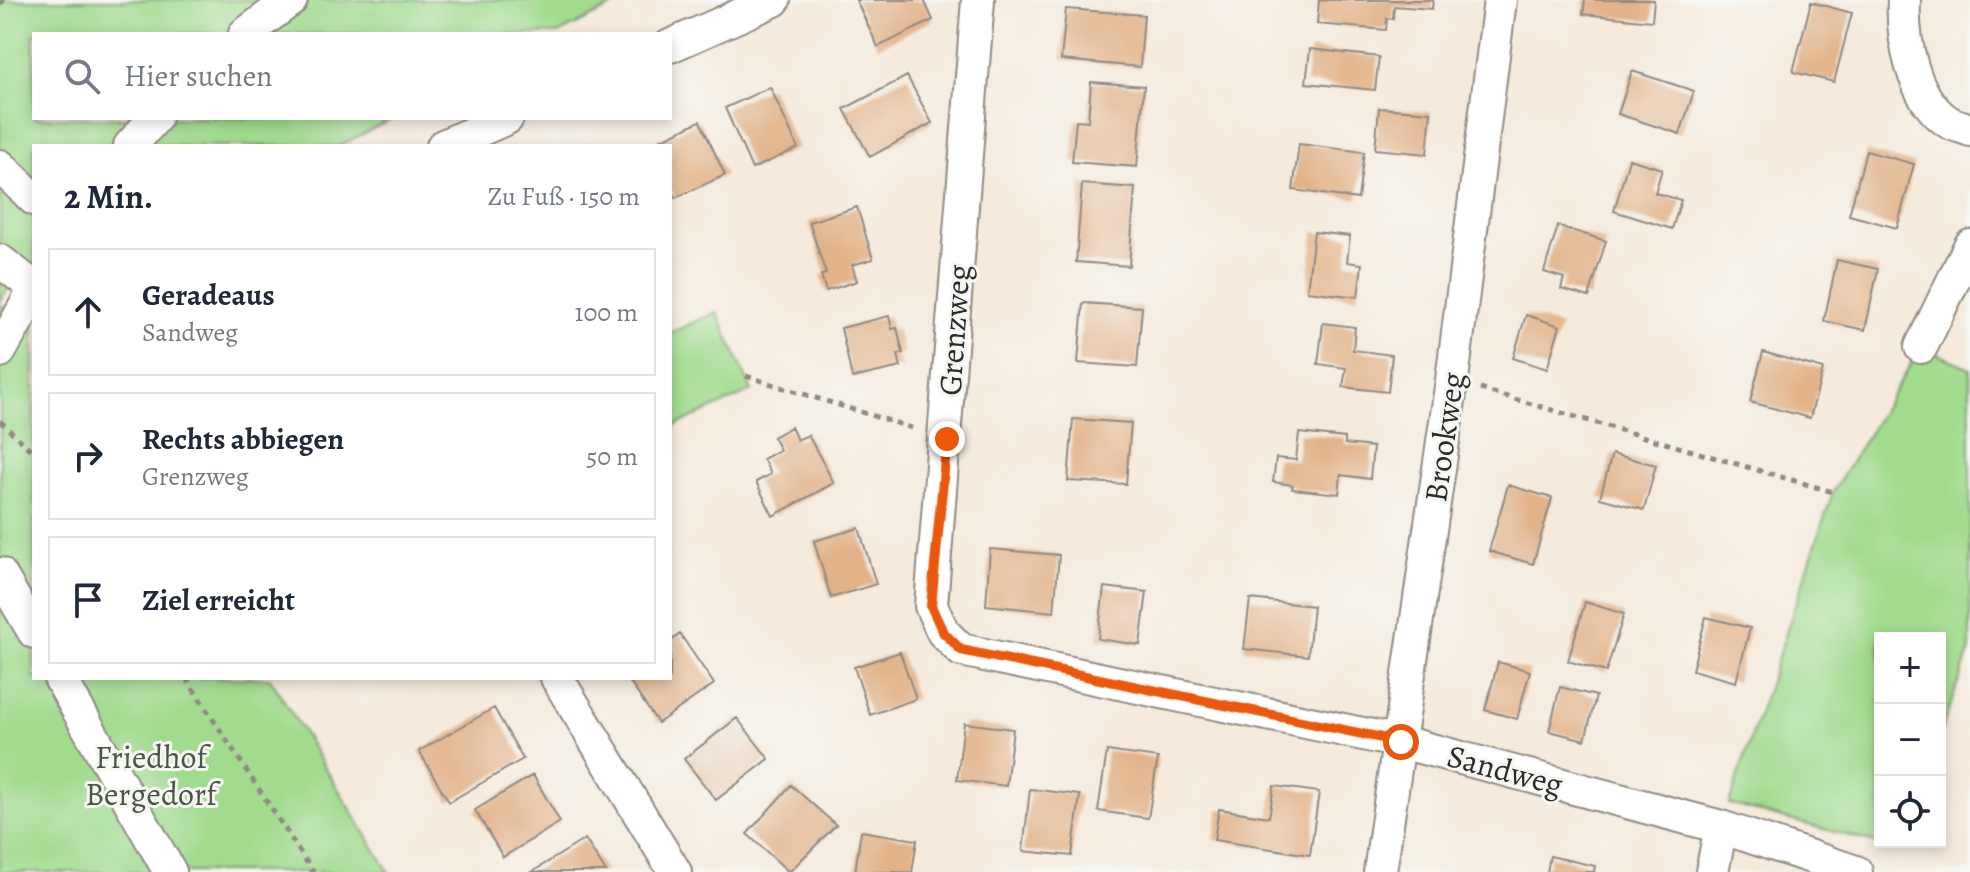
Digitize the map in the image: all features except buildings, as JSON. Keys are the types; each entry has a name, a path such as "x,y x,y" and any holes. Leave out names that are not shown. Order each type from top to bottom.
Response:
{"street":[{"path":"248,32 291,0"},
{"path":"672,45 774,0"},
{"name":"Grenzweg","path":"961,650 943,632 931,606 947,439 978,0"},
{"name":"Brookweg","path":"1380,872 1452,380 1500,0"},
{"path":"1904,0 1902,31 1918,85 1945,120 1970,130"},
{"path":"132,144 153,120"},
{"path":"448,144 502,120"},
{"path":"0,166 32,197"},
{"path":"1921,347 1970,246"},
{"path":"0,261 32,287"},
{"path":"0,351 32,293"},
{"path":"0,574 32,629"},
{"name":"Sandweg","path":"961,650 1401,742 1721,827 1856,872"},
{"path":"61,680 170,872"},
{"path":"558,680 675,872"},
{"path":"1712,872 1721,827"}],"path":[{"path":"746,376 947,439"},
{"path":"1452,380 1833,492"},
{"path":"0,421 32,451"},
{"path":"187,680 313,872"}],"green space":[{"path":"0,0 625,0 562,32 32,32 32,120 390,120 343,144 32,144 32,269 16,276 0,301"},
{"name":"Friedhof Bergedorf","path":"0,304 32,326 32,680 271,680 389,872 0,872"},
{"path":"717,312 752,391 672,427 672,332"},
{"path":"1921,347 1970,368 1970,650 1946,717 1946,632 1874,632 1874,842 1729,804 1833,492"}],"route":[{"path":"947,439 931,606 943,632 961,650 1401,742"}]}
